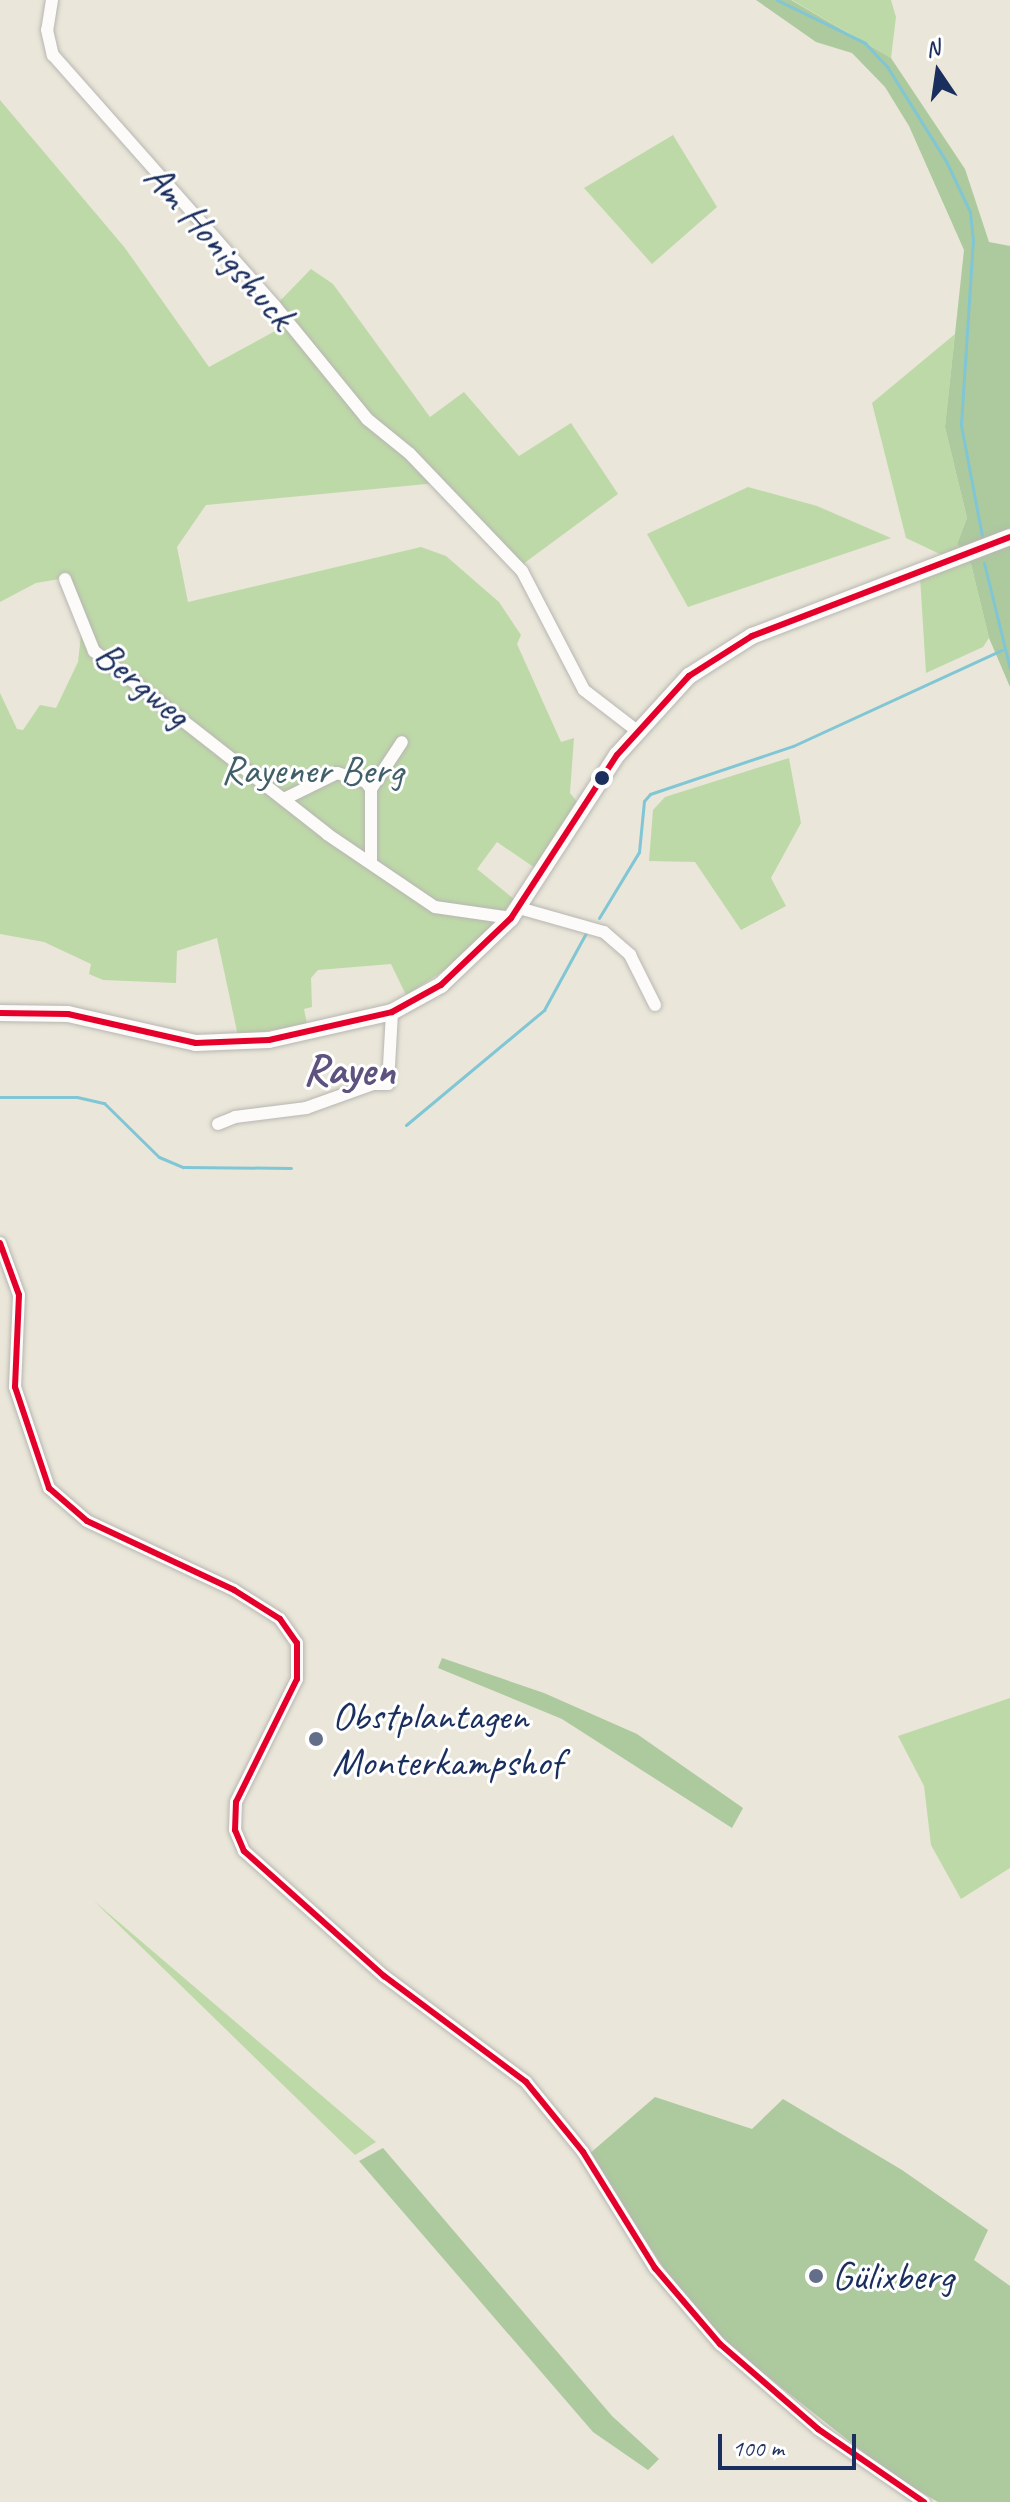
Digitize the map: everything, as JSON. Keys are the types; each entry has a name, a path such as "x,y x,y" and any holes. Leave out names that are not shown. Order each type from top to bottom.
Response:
{"main road":[{"path":"0,1013 68,1014 196,1043 269,1040 392,1012 441,985 515,913 636,730 689,676 752,636 1010,537"}],"street":[{"name":"Am Honigshuck","path":"52,0 47,30 53,55 266,295 367,419 410,454 521,570 584,690 636,730"},
{"name":"Bergweg","path":"65,579 94,651 284,799 371,862 435,907 515,913 611,937 630,955 655,1005"},
{"path":"371,862 371,789 402,742"},
{"path":"284,799 337,773 347,773 371,789"},
{"path":"218,1124 306,1108 373,1084 388,1084 392,1012"},
{"path":"0,1243 19,1295 15,1387 49,1488 87,1521 234,1590 280,1619 297,1643 297,1679 236,1802 235,1830 244,1851 384,1976 526,2082 583,2152 655,2268 720,2344 818,2429 924,2502"}],"green space":[{"path":"756,0 791,0 891,58 965,169 989,242 1010,246 1010,687 989,638 971,564 957,544 967,518 945,427 964,250 909,126 885,87 852,53 816,42"},
{"path":"792,0 891,0 896,17 891,58"},
{"name":"Rayener Berg","path":"0,100 125,248 209,367 288,324 275,306 311,269 333,284 430,417 464,392 519,456 571,423 618,494 523,564 437,483 206,505 177,547 188,602 421,547 446,556 499,602 521,635 517,644 561,742 574,738 570,793 578,803 535,868 497,842 477,869 514,899 468,955 406,995 391,964 318,970 311,978 312,1007 304,1009 307,1024 238,1036 217,938 177,951 176,983 103,980 89,974 91,964 44,942 0,934 0,693 17,729 23,730 40,705 56,708 78,662 81,635 66,578 36,583 0,602"},
{"path":"673,135 717,207 652,264 584,188"},
{"path":"955,334 945,427 967,518 957,544 971,564 989,638 983,647 926,673 920,577 942,555 906,538 872,403"},
{"path":"748,487 817,506 891,538 688,607 647,534"},
{"path":"789,758 801,823 771,878 786,906 741,930 695,862 649,861 653,810 665,797"},
{"path":"442,1658 544,1693 637,1734 743,1808 732,1828 562,1719 438,1668"},
{"path":"1010,1698 1010,1868 961,1899 931,1845 924,1786 898,1736"},
{"path":"94,1901 376,2142 355,2155"},
{"path":"655,2097 752,2129 783,2099 902,2170 988,2230 974,2260 1010,2286 1010,2502 938,2502 891,2474 735,2351 677,2288 588,2155"},
{"path":"383,2148 612,2416 659,2459 648,2470 593,2432 359,2161"}],"waterway":[{"path":"777,0 865,43 888,68 946,161 970,212 973,239 961,425 982,536"},
{"path":"984,563 1010,669"},
{"path":"599,918 639,852 644,801 650,794 793,746 1002,650"},
{"path":"406,1125 544,1010 586,933"},
{"path":"0,1097 77,1097 104,1103 159,1157 183,1167 291,1168"}],"transit line":[{"path":"0,1013 68,1014 196,1043 269,1040 392,1012 441,985 511,918 617,755 689,676 752,636 1010,537"},
{"path":"0,1243 19,1295 15,1387 49,1488 87,1521 234,1590 280,1619 297,1643 297,1679 236,1802 235,1830 244,1851 384,1976 526,2082 583,2152 655,2268 720,2344 818,2429 924,2502"}],"place":[{"name":"Obstplantagen Monterkampshof","path":"316,1739"},
{"name":"Gülixberg","path":"816,2276"}],"district":[{"name":"Rayen","path":"349,1070"}]}
